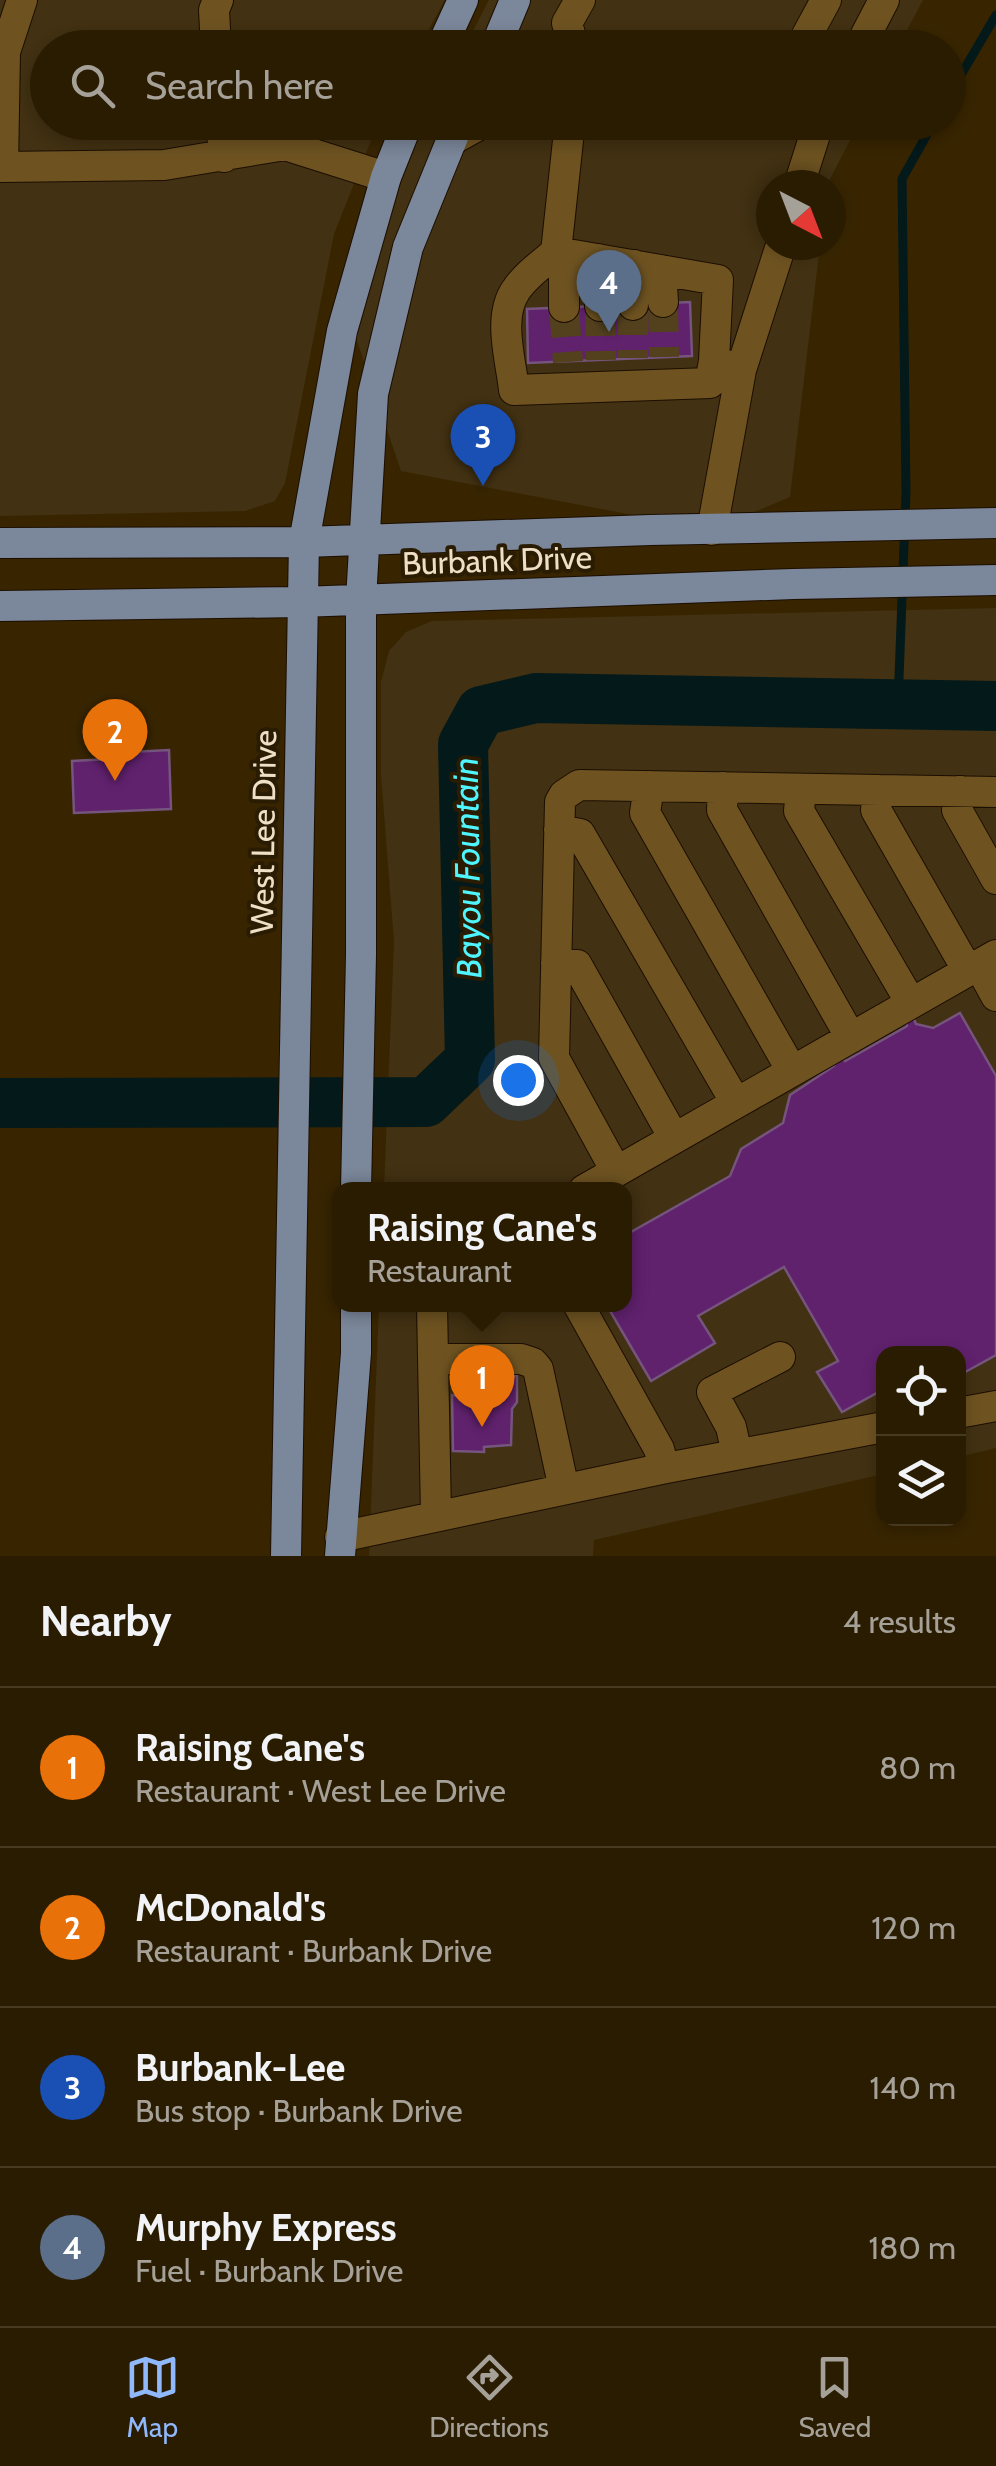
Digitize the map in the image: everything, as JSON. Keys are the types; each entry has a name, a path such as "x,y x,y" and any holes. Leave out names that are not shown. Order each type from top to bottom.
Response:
{"main road":[{"path":"450,30 464,0"},
{"path":"506,30 515,0"},
{"name":"West Lee Drive","path":"286,1556 304,542 342,331 386,176 401,140"},
{"path":"356,1182 362,955 361,600 373,394 408,247 451,140"},
{"name":"Burbank Drive","path":"0,543 304,542 996,523"},
{"name":"Burbank Drive","path":"0,606 301,602 996,580"},
{"path":"340,1546 356,1312"}],"street":[{"path":"22,0 3,52 1,167 164,165 286,145 386,176"},
{"path":"215,30 214,10 218,0"},
{"path":"569,30 567,23 580,0"},
{"path":"810,30 826,0"},
{"path":"868,30 884,0"},
{"path":"223,140 224,157"},
{"path":"564,308 560,252 569,140"},
{"path":"805,170 814,140"},
{"path":"560,252 718,280 728,366 712,530"},
{"path":"560,252 516,289 506,321 514,390 570,375 602,373 665,371 710,383 728,366 774,260"},
{"path":"598,259 600,306"},
{"path":"648,268 648,304"},
{"path":"616,1171 554,1058 560,802 564,795 579,784 996,792"},
{"path":"649,786 645,812 792,1072"},
{"path":"723,787 722,810 851,1038"},
{"path":"802,789 800,811 911,1003"},
{"path":"878,790 876,810 981,963 996,996"},
{"path":"960,791 957,810 996,879"},
{"path":"560,830 580,834 736,1102"},
{"path":"556,962 576,965 674,1138"},
{"path":"597,1182 981,963"},
{"path":"432,1312 436,1516"},
{"path":"582,1312 659,1449 664,1468"},
{"path":"737,1454 730,1427 712,1392 780,1358"},
{"path":"434,1360 534,1362 564,1489"},
{"path":"966,1412 996,1406"},
{"path":"340,1546 436,1516 876,1428"}],"shaded area":[{"path":"0,0 445,0 428,30 30,30 30,140 371,140 334,234 285,483 275,501 245,511 0,516"},
{"path":"489,0 923,0 907,30 473,30"},
{"path":"416,140 850,140 835,170 756,170 756,260 818,260 790,497 712,530 401,471 353,329 399,175"},
{"path":"996,608 996,1448 966,1455 966,1346 876,1346 876,1476 594,1540 593,1556 369,1556 379,1312 632,1312 632,1182 384,1182 394,942 381,775 381,682 389,651 406,632 432,621"}],"building":[{"path":"690,302 692,356 528,363 527,309"},
{"path":"169,750 171,809 74,813 72,761 110,759 110,753"},
{"path":"960,1013 996,1076 996,1355 966,1372 966,1346 876,1346 876,1393 842,1412 817,1372 838,1361 784,1267 698,1316 715,1343 651,1381 611,1312 632,1312 632,1231 730,1176 741,1149 783,1123 790,1095 836,1062 843,1058 845,1061 907,1026 906,1021 913,1017 916,1024 933,1028"},
{"path":"462,1374 517,1376 511,1445 484,1447 484,1452 453,1451 452,1395 458,1396 457,1389 463,1389"}],"waterway":[{"path":"966,66 996,15"},
{"path":"898,705 906,492 902,179 924,140"},
{"name":"Bayou Fountain","path":"0,1103 426,1102 470,1060 463,744 481,711 536,698 996,706"}],"tunnel":[{"path":"663,302 664,357"},
{"path":"633,305 633,358"},
{"path":"600,306 601,360"},
{"path":"564,307 568,362"}],"place":[{"name":"Murphy Express","path":"609,332"},
{"name":"Burbank-Lee","path":"483,486"},
{"name":"McDonald's","path":"115,781"},
{"name":"Raising Cane's","path":"482,1427"}]}
